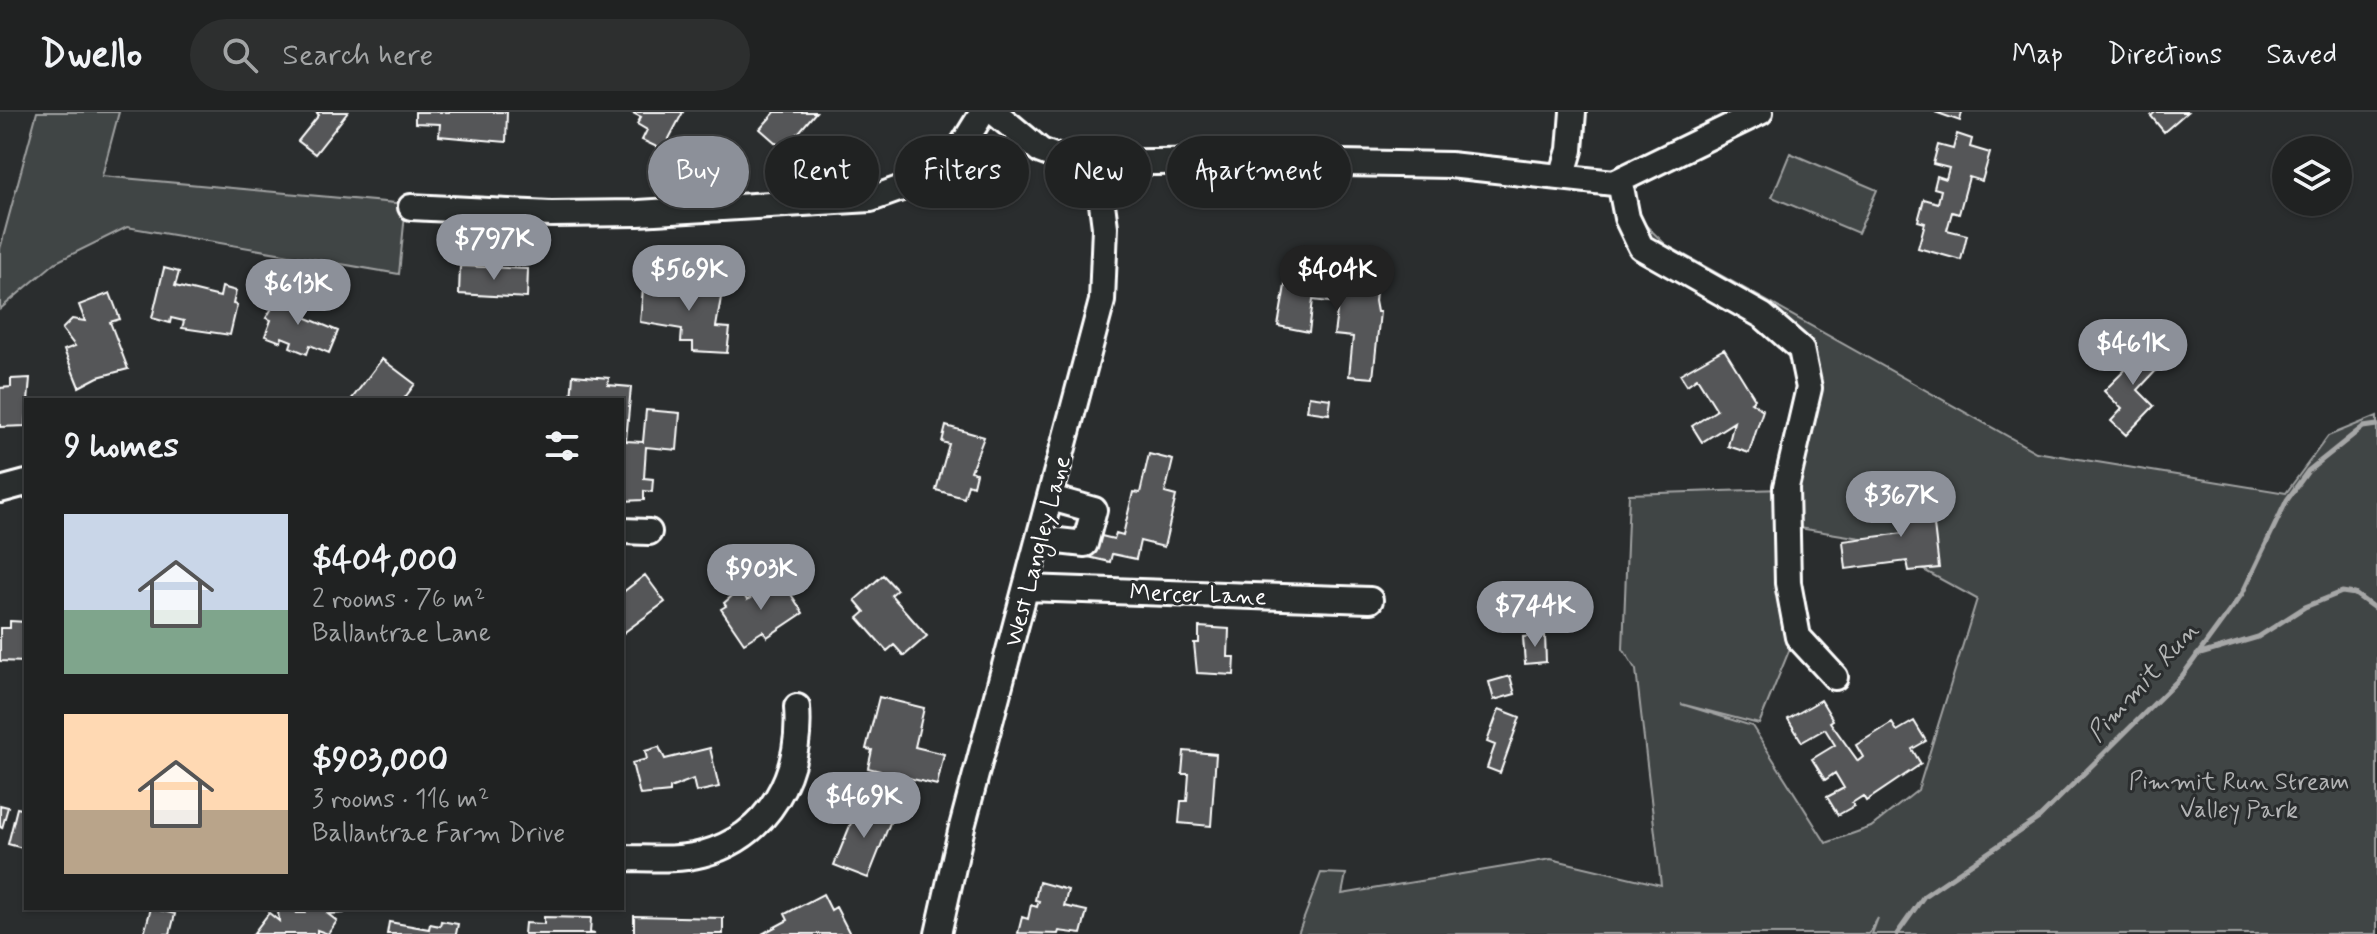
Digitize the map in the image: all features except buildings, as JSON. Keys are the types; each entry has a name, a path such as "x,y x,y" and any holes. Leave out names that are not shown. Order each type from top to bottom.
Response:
{"street":[{"path":"411,207 551,214 638,213 871,199 909,187 942,166 960,149 983,112"},
{"path":"994,112 1045,153"},
{"path":"1558,176 1570,150 1573,112"},
{"path":"1151,164 1351,162 1450,165 1620,182 1760,112"},
{"path":"1620,182 1627,218 1641,247 1763,316 1801,349 1809,388 1786,487 1788,583 1798,637 1835,677"},
{"name":"West Langley Lane","path":"938,934 962,827 1102,301 1105,227 1103,208"},
{"path":"0,490 24,484"},
{"path":"1040,539 1085,544 1094,510 1051,498"},
{"path":"624,531 649,532"},
{"name":"Mercer Lane","path":"1027,588 1370,600"},
{"path":"624,858 701,854 745,834 777,801 788,780 799,732 797,707"}],"green space":[{"path":"37,112 119,112 102,176 406,204 399,274 127,227 56,262 0,309 0,249"},
{"path":"1790,153 1877,190 1858,233 1772,197"},
{"name":"Pimmit Run Stream Valley Park","path":"1618,205 1622,205 1631,234 1643,248 1777,327 1795,348 1805,374 1806,402 1792,456 1782,537 1782,597 1791,646 1759,724 1681,704 1752,726 1826,843 1871,827 1918,790 1977,599 1867,539 1786,526 1796,453 1809,403 1809,374 1798,346 1768,316 1645,245 1635,232 1626,206 1665,244 2036,452 2286,493 2328,436 2377,416 2377,934 1872,934 1878,918 1869,934 1298,934 1321,873 1346,874 1342,894 1551,859 1661,885 1636,670 1623,649 1629,494 1782,489 1803,388 1792,350 1764,322 1640,251 1628,236"}],"waterway":[{"name":"Pimmit Run","path":"1897,934 1924,896 2039,818 2182,676 2242,594 2287,500 2308,471 2363,427 2377,425"},
{"path":"2197,655 2258,637 2305,607 2342,592 2355,594 2377,610"}]}
